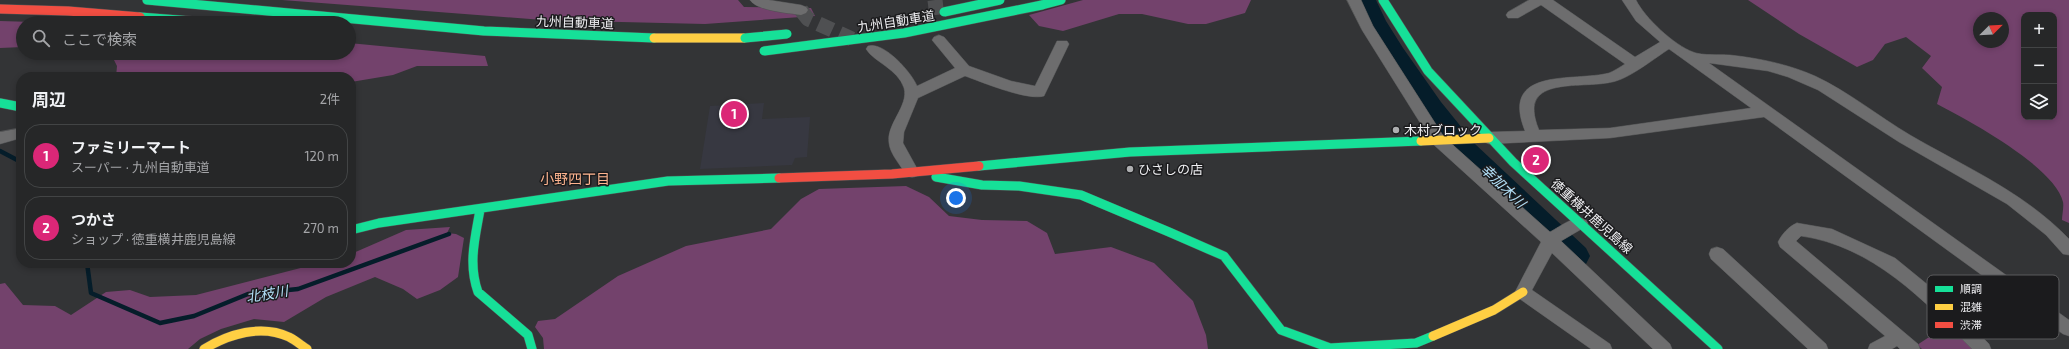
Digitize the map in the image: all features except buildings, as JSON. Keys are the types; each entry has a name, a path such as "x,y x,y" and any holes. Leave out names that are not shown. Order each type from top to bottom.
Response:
{"main road":[{"name":"九州自動車道","path":"147,0 321,16"},
{"name":"九州自動車道","path":"933,14 1000,0"},
{"name":"九州自動車道","path":"760,51 898,35 978,21 1061,0"},
{"name":"徳重横井鹿児島線","path":"1383,0 1428,71 1483,138 1575,226 1718,349"},
{"path":"0,9 128,16"},
{"name":"九州自動車道","path":"356,19 484,31 664,38 745,38 798,34"},
{"path":"0,102 16,106"},
{"path":"356,229 379,223 480,210 668,181 912,172 1130,152 1483,138"},
{"path":"912,172 982,185 1019,186 1081,196 1169,232 1224,256 1281,330 1330,348 1416,343 1494,310 1523,292"},
{"path":"480,210 472,262 473,284 478,292 528,335 532,349"},
{"path":"204,349 212,343 232,335 255,330 275,332 288,337 307,349"}],"street":[{"path":"757,0 768,5 801,10"},
{"path":"1354,0 1367,27 1445,140 1664,349"},
{"path":"1513,15 1539,0"},
{"path":"1544,0 1635,64"},
{"path":"1629,0 1639,17 1669,43 1691,57 1994,275"},
{"path":"939,40 964,70 1008,86 1039,92 1062,44"},
{"path":"1534,137 1526,108 1532,93 1539,87 1554,82 1604,80 1622,73 1669,43"},
{"path":"873,49 893,63 910,85 912,95 897,132 896,143 899,152 912,172"},
{"path":"1691,57 1735,60 1770,67 1793,73 1828,88 1904,138 2009,196 2057,236 2069,249"},
{"path":"912,95 964,70"},
{"path":"1483,138 1610,133 1766,111"},
{"path":"0,138 16,134"},
{"path":"1575,226 1550,240 1523,292 1604,349"},
{"path":"1912,349 1897,338 1786,242 1797,229 1826,233 1889,263 1927,294"},
{"path":"1717,254 1820,349"},
{"path":"2059,322 2069,329"},
{"path":"1876,349 1897,338"},
{"path":"1973,339 1983,349"}],"shaded area":[{"path":"282,0 738,0 744,7 811,8 815,16 705,24 543,20"},
{"path":"1083,0 1251,0 1245,13 1206,24 1188,24 1142,14 1119,14 1063,31 1039,26 1029,15"},
{"path":"1748,0 2069,0 2069,223 2062,220 2063,202 2057,188 2044,174 2009,146 1969,121 1937,104 1942,87 1922,68 1931,56 1906,37 1885,44 1873,60 1857,67 1799,34"},
{"path":"0,21 16,21 16,47 0,48"},
{"path":"356,44 485,56 488,66 417,66 393,75 356,81 356,72 116,72 117,66 114,60 356,60"},
{"path":"764,103 762,119 810,117 807,157 795,158 792,165 700,169 710,106"},
{"path":"906,186 929,197 949,216 982,220 1027,221 1047,233 1055,254 1111,247 1154,263 1193,301 1206,335 1208,349 544,349 543,338 535,327 538,321 555,319 618,276 686,246 771,229 801,199 819,189"},
{"path":"450,227 447,233 456,234 464,238 458,277 440,290 417,299 403,289 375,277 326,297 284,322 254,319 221,329 200,339 188,349 0,349 0,284 5,283 23,305 55,306 71,315 106,292 130,290 150,297 196,295 301,268 356,268 356,252 406,230"},
{"path":"1927,338 1965,339 1975,349 1922,349 1917,345"}],"waterway":[{"name":"幸加木川","path":"1365,0 1375,22 1395,54 1432,108 1466,151 1576,256"},
{"name":"北枝川","path":"0,151 16,159"},
{"name":"北枝川","path":"356,268 449,234"},
{"name":"北枝川","path":"88,268 91,293 160,323 194,316 248,294 298,289 356,268"}],"tunnel":[{"path":"935,0 938,25"},
{"path":"801,10 808,19 852,39"}],"traffic: fast":[{"path":"147,0 321,16"},
{"path":"944,12 1000,0"},
{"path":"1042,5 1061,0"},
{"path":"1383,0 1428,71 1513,162 1718,349"},
{"path":"764,51 904,33 1042,5"},
{"path":"356,19 484,31 654,38"},
{"path":"745,38 787,34"},
{"path":"0,103 16,106"},
{"path":"979,166 1130,152 1421,141"},
{"path":"936,177 982,185 1019,186 1081,195 1169,232 1224,256 1281,330 1330,348 1416,343 1433,336"},
{"path":"356,229 379,223 668,181 779,178"},
{"path":"480,210 474,241 472,262 474,282 478,292 528,335 532,349"}],"traffic: slow":[{"path":"654,38 745,38"},
{"path":"1421,141 1489,138"},
{"path":"1433,336 1494,310 1523,292"},
{"path":"204,349 213,343 233,335 254,331 265,331 286,336 307,349"}],"traffic: jam":[{"path":"0,9 68,11 128,16"},
{"path":"779,178 892,174 979,166"}],"place":[{"name":"ファミリーマート","path":"734,114"},
{"name":"木村ブロック","path":"1396,130"},
{"name":"つかさ","path":"1536,160"},
{"name":"ひさしの店","path":"1130,169"}],"district":[{"name":"小野四丁目","path":"575,179"}]}
